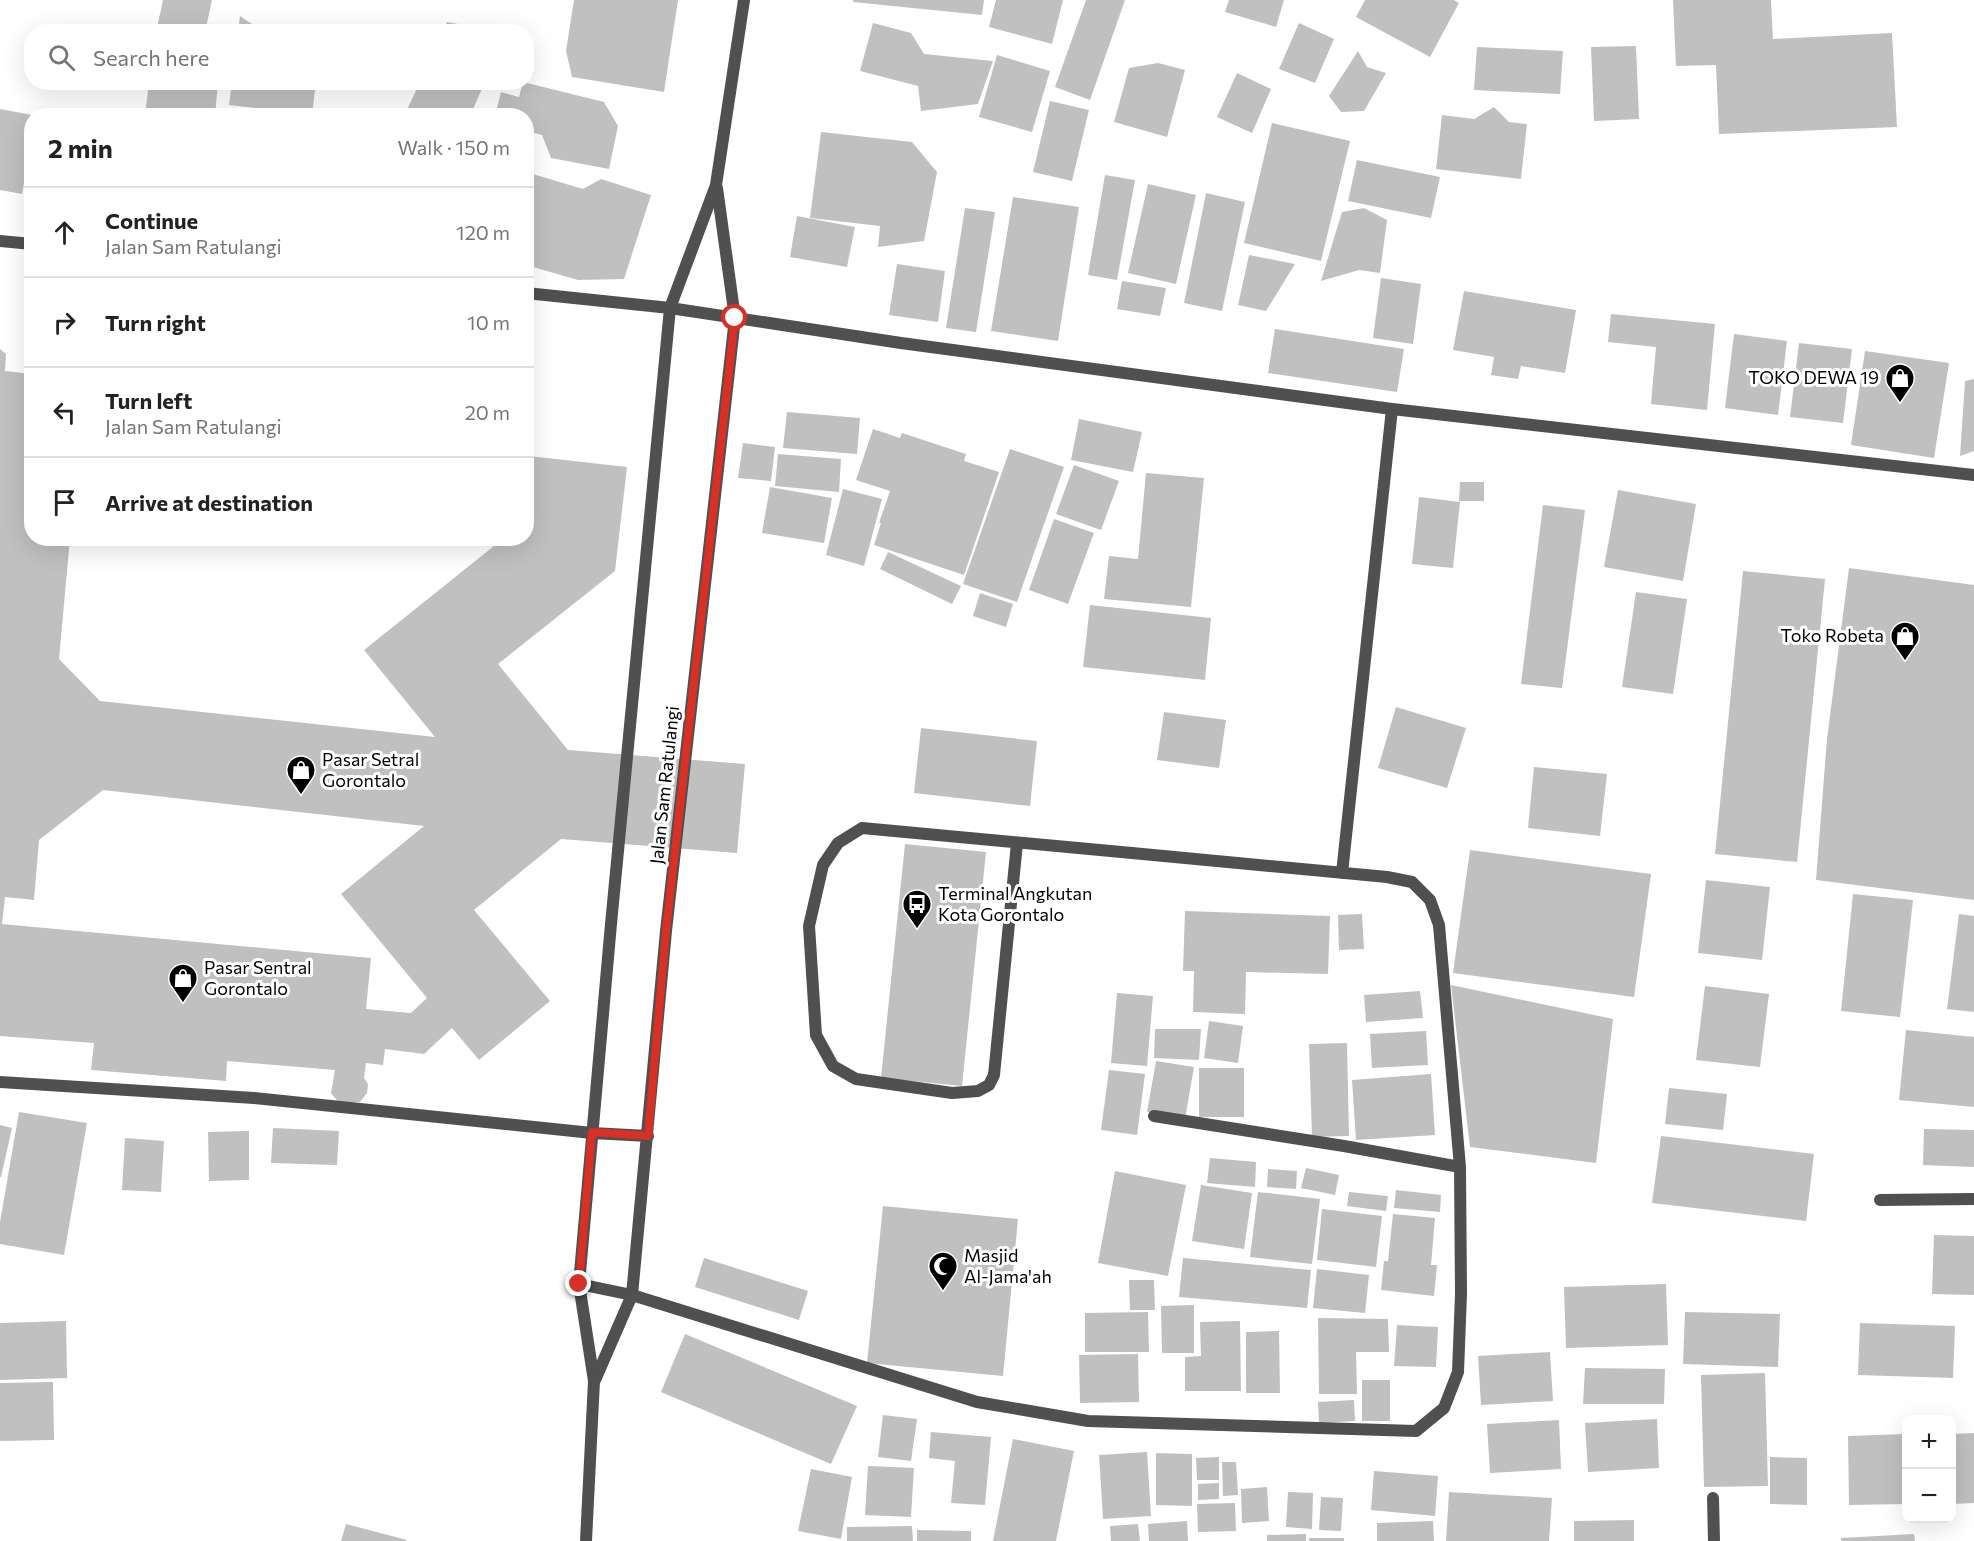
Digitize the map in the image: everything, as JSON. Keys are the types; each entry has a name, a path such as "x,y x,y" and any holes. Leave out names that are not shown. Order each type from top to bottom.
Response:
{"street":[{"name":"Jalan Sam Ratulangi","path":"586,1541 594,1382 579,1284 670,308 716,185 744,0"},
{"name":"Jalan Sam Ratulangi","path":"594,1382 632,1296 666,931 735,318 716,185"},
{"path":"0,241 24,243"},
{"path":"534,294 670,308 901,343 1392,409 1974,475"},
{"path":"1342,873 1392,409"},
{"path":"579,1284 632,1296 977,1402 1088,1421 1416,1431 1444,1408 1458,1372 1461,1294 1460,1167 1439,925 1430,900 1412,882 1387,877 862,828 838,843 823,865 809,926 816,1035 833,1066 856,1079 952,1093 978,1092 989,1085 994,1075 1017,843"},
{"path":"0,1082 254,1098 648,1136"},
{"path":"1154,1116 1460,1167"},
{"path":"1880,1200 1974,1199"},
{"path":"1713,1498 1714,1541"}],"building":[{"path":"163,0 212,0 207,24 158,24"},
{"path":"574,0 678,0 664,92 572,77 566,51"},
{"path":"853,0 984,0 982,15 853,2"},
{"path":"996,0 1063,0 1052,44 989,27"},
{"path":"1086,0 1125,0 1090,100 1055,87"},
{"path":"1229,0 1284,0 1276,27 1225,12"},
{"path":"1365,0 1454,0 1459,3 1430,57 1356,17"},
{"path":"1673,0 1771,0 1773,39 1892,33 1897,127 1719,134 1716,65 1676,66"},
{"path":"240,16 252,24 239,24"},
{"path":"873,23 911,33 924,54 993,61 978,104 921,111 918,86 860,71"},
{"path":"1299,23 1334,39 1315,83 1279,69"},
{"path":"1636,46 1639,119 1594,121 1591,47"},
{"path":"1477,47 1563,51 1560,94 1474,90"},
{"path":"1358,51 1367,67 1386,73 1364,111 1341,112 1329,96"},
{"path":"997,55 1050,71 1032,132 979,117"},
{"path":"1158,63 1185,70 1167,137 1114,122 1129,68"},
{"path":"1237,73 1271,89 1252,133 1217,117"},
{"path":"534,85 604,102 618,126 609,169 551,158 542,135 534,133 534,108 497,108 501,92 519,97 521,90 534,90"},
{"path":"148,90 217,90 216,108 146,108"},
{"path":"231,90 315,90 313,108 257,108 229,105"},
{"path":"416,90 481,90 474,108 408,108"},
{"path":"1050,101 1089,110 1072,181 1033,172"},
{"path":"1494,107 1509,122 1527,124 1521,179 1436,169 1442,115 1474,119"},
{"path":"0,109 24,114 24,183 22,194 0,190"},
{"path":"1272,123 1350,141 1321,261 1244,243"},
{"path":"821,132 912,142 937,172 924,241 878,247 880,226 810,218"},
{"path":"1357,160 1440,177 1431,218 1348,201"},
{"path":"534,174 583,189 601,179 651,195 624,279 578,280 534,267"},
{"path":"1105,175 1135,180 1117,280 1088,275"},
{"path":"1148,184 1196,195 1176,284 1128,273"},
{"path":"1206,193 1245,202 1222,311 1184,303"},
{"path":"1013,197 1079,207 1058,341 991,331"},
{"path":"965,208 995,212 976,332 946,328"},
{"path":"1364,208 1387,220 1380,273 1359,270 1321,281 1342,212"},
{"path":"797,216 855,227 847,267 790,257"},
{"path":"1249,255 1295,264 1266,311 1238,305"},
{"path":"897,264 945,271 938,322 889,315"},
{"path":"1381,278 1421,284 1413,344 1373,338"},
{"path":"1122,281 1166,288 1160,316 1117,309"},
{"path":"1464,291 1576,310 1565,373 1521,366 1518,379 1491,375 1494,357 1453,350"},
{"path":"1611,314 1715,324 1707,410 1651,404 1656,347 1608,342"},
{"path":"1275,329 1404,349 1397,392 1268,373"},
{"path":"1734,334 1787,341 1778,415 1725,408"},
{"path":"1799,343 1852,349 1843,423 1790,417"},
{"path":"0,349 6,354 5,371 24,373 24,546 69,546 59,659 100,701 435,737 364,650 494,546 534,546 534,457 627,467 615,571 498,664 568,750 745,764 737,853 561,839 474,910 550,1001 479,1060 452,1028 424,1054 385,1049 383,1065 366,1063 364,1078 368,1084 367,1093 360,1102 339,1103 331,1093 335,1070 227,1061 226,1081 91,1070 94,1043 0,1036","holes":["103,790 424,826 341,894 427,998 411,1013 366,1009 371,958 2,924 5,897 34,900 39,840"]},
{"name":"TOKO DEWA 19","path":"1865,351 1949,363 1934,458 1851,445"},
{"path":"1974,379 1974,451 1960,456 1965,381"},
{"path":"787,412 860,418 857,454 783,448"},
{"path":"1079,419 1142,432 1133,472 1071,460"},
{"path":"873,429 900,438 902,433 966,454 964,461 999,472 964,575 874,545 890,491 856,480"},
{"path":"743,443 775,447 771,481 738,478"},
{"path":"1010,449 1064,467 1017,602 963,584"},
{"path":"778,454 841,459 839,492 775,486"},
{"path":"1074,465 1119,481 1101,530 1056,514"},
{"path":"1146,473 1204,478 1191,607 1104,599 1109,556 1138,559"},
{"path":"1460,482 1484,482 1484,501 1459,501"},
{"path":"770,487 832,498 824,543 762,533"},
{"path":"843,489 882,499 864,566 826,555"},
{"path":"1618,490 1696,504 1683,581 1604,567"},
{"path":"1419,497 1460,502 1453,568 1412,564"},
{"path":"1543,505 1585,510 1562,688 1521,684"},
{"path":"1054,519 1094,533 1068,604 1029,590"},
{"path":"888,552 961,586 952,604 880,569"},
{"name":"Toko Robeta","path":"1849,568 1974,585 1974,900 1816,880 1827,739"},
{"path":"1743,571 1825,579 1797,862 1715,854"},
{"path":"1636,592 1687,599 1673,694 1622,687"},
{"path":"980,593 1013,604 1006,627 973,616"},
{"path":"1090,605 1211,618 1205,680 1083,667"},
{"path":"1396,707 1466,728 1447,788 1378,768"},
{"path":"1164,712 1226,720 1219,768 1157,760"},
{"path":"921,728 1037,741 1030,806 914,793"},
{"path":"1534,767 1607,774 1600,836 1528,828"},
{"path":"905,844 986,852 962,1086 881,1078"},
{"path":"1470,850 1651,874 1634,997 1453,973"},
{"path":"1706,880 1770,887 1762,960 1698,953"},
{"path":"1853,894 1913,900 1900,1017 1841,1011"},
{"path":"1185,911 1330,916 1328,974 1246,972 1245,1014 1193,1012 1194,971 1183,971"},
{"path":"1362,914 1364,949 1339,950 1338,915"},
{"path":"1959,914 1974,916 1974,1012 1947,1009"},
{"path":"1451,985 1613,1019 1596,1163 1470,1147"},
{"path":"1705,986 1769,994 1760,1067 1696,1060"},
{"path":"1420,991 1423,1018 1366,1022 1364,995"},
{"path":"1117,993 1153,996 1147,1066 1111,1063"},
{"path":"1209,1021 1243,1026 1238,1063 1204,1058"},
{"path":"1155,1029 1201,1029 1199,1060 1154,1058"},
{"path":"1906,1030 1974,1037 1974,1107 1899,1100"},
{"path":"1426,1031 1428,1065 1372,1068 1370,1034"},
{"path":"1347,1043 1349,1136 1312,1137 1309,1044"},
{"path":"1156,1061 1194,1067 1185,1119 1147,1112"},
{"path":"1199,1068 1244,1068 1244,1117 1199,1117"},
{"path":"1109,1070 1145,1074 1137,1135 1101,1130"},
{"path":"1431,1074 1435,1135 1356,1140 1352,1080"},
{"path":"1669,1088 1727,1094 1723,1130 1665,1124"},
{"path":"19,1112 87,1123 64,1255 0,1244 0,1222"},
{"path":"0,1125 12,1128 1,1177 0,1177"},
{"path":"273,1128 339,1131 337,1165 271,1163"},
{"path":"1924,1129 1974,1130 1974,1167 1923,1165"},
{"path":"249,1131 249,1180 209,1181 208,1132"},
{"path":"1661,1136 1814,1154 1806,1221 1652,1203"},
{"path":"125,1138 164,1141 161,1192 122,1190"},
{"path":"1210,1158 1256,1162 1255,1187 1207,1183"},
{"path":"1306,1168 1339,1175 1335,1195 1301,1188"},
{"path":"1268,1169 1297,1171 1296,1189 1267,1187"},
{"path":"1115,1171 1186,1185 1168,1276 1098,1263"},
{"path":"1201,1185 1252,1193 1244,1249 1192,1241"},
{"path":"1396,1190 1441,1195 1440,1212 1394,1208"},
{"path":"1258,1192 1320,1199 1312,1264 1250,1257"},
{"path":"1349,1192 1388,1196 1386,1211 1347,1206"},
{"name":"Masjid Al-Jama'ah","path":"883,1206 1018,1219 1003,1376 867,1363"},
{"path":"1322,1209 1382,1216 1376,1267 1317,1260"},
{"path":"1393,1214 1435,1218 1431,1265 1437,1265 1434,1296 1381,1290 1384,1261 1388,1261"},
{"path":"1934,1235 1974,1236 1974,1295 1932,1294"},
{"path":"704,1258 808,1291 799,1320 695,1287"},
{"path":"1183,1258 1311,1270 1307,1308 1179,1297"},
{"path":"1317,1269 1369,1275 1365,1313 1313,1308"},
{"path":"1129,1280 1154,1280 1155,1310 1130,1310"},
{"path":"1666,1284 1668,1345 1566,1348 1564,1287"},
{"path":"1194,1305 1194,1353 1162,1353 1161,1306"},
{"path":"1148,1312 1149,1352 1085,1352 1085,1313"},
{"path":"1685,1312 1780,1314 1778,1367 1683,1364"},
{"path":"1318,1318 1388,1319 1389,1352 1356,1352 1357,1394 1319,1394"},
{"path":"66,1321 67,1378 0,1380 0,1323"},
{"path":"1240,1321 1241,1391 1185,1391 1185,1357 1201,1356 1200,1322"},
{"path":"1860,1323 1955,1326 1953,1378 1858,1375"},
{"path":"1397,1325 1438,1327 1436,1367 1394,1366"},
{"path":"1279,1331 1280,1393 1246,1393 1246,1332"},
{"path":"685,1334 857,1406 831,1464 661,1392"},
{"path":"1550,1352 1553,1401 1481,1405 1478,1356"},
{"path":"1138,1354 1139,1402 1080,1403 1079,1355"},
{"path":"1585,1368 1665,1369 1664,1404 1583,1404"},
{"path":"1765,1373 1768,1486 1704,1487 1701,1375"},
{"path":"1362,1380 1390,1380 1390,1421 1362,1421"},
{"path":"53,1382 54,1440 0,1441 0,1383"},
{"path":"1354,1400 1355,1421 1319,1423 1318,1402"},
{"path":"883,1415 917,1419 911,1461 878,1457"},
{"path":"1657,1419 1659,1468 1588,1472 1585,1423"},
{"path":"1559,1420 1561,1469 1490,1473 1487,1424"},
{"path":"931,1432 991,1437 985,1505 951,1503 955,1461 929,1458"},
{"path":"1974,1433 1974,1503 1956,1504 1956,1434"},
{"path":"1902,1434 1902,1504 1849,1505 1848,1436"},
{"path":"1013,1439 1074,1451 1056,1541 993,1541"},
{"path":"1147,1452 1151,1516 1103,1519 1099,1455"},
{"path":"1156,1453 1192,1454 1192,1506 1156,1505"},
{"path":"1219,1457 1219,1480 1197,1480 1196,1458"},
{"path":"1770,1457 1807,1458 1807,1505 1770,1504"},
{"path":"1222,1462 1236,1462 1238,1495 1223,1496"},
{"path":"868,1466 914,1468 911,1517 865,1515"},
{"path":"811,1469 852,1477 841,1539 798,1531"},
{"path":"1374,1471 1438,1476 1435,1516 1371,1510"},
{"path":"1219,1483 1219,1499 1198,1500 1198,1484"},
{"path":"1267,1487 1269,1521 1242,1523 1241,1489"},
{"path":"1288,1492 1313,1493 1312,1529 1286,1527"},
{"path":"1449,1492 1552,1498 1549,1541 1446,1541"},
{"path":"1321,1497 1343,1498 1341,1531 1319,1530"},
{"path":"1235,1503 1236,1531 1198,1532 1197,1504"},
{"path":"1634,1520 1634,1541 1574,1541 1574,1521"},
{"path":"1187,1521 1188,1541 1149,1541 1148,1524"},
{"path":"1433,1521 1434,1541 1377,1541 1377,1523"},
{"path":"346,1524 407,1540 341,1541"},
{"path":"1138,1524 1140,1541 1111,1541 1110,1526"},
{"path":"912,1526 913,1541 847,1541 847,1527"},
{"path":"917,1530 971,1531 971,1541 917,1541"},
{"path":"1306,1534 1306,1541 1267,1541 1267,1535"},
{"path":"1914,1534 1915,1541 1841,1541 1841,1538"},
{"path":"1309,1538 1344,1538 1344,1541 1309,1541"}],"place":[{"name":"TOKO DEWA 19","path":"1900,404"},
{"name":"Toko Robeta","path":"1905,662"},
{"name":"Pasar Setral Gorontalo","path":"301,796"},
{"name":"Terminal Angkutan Kota Gorontalo","path":"917,930"},
{"name":"Pasar Sentral Gorontalo","path":"183,1004"},
{"name":"Masjid Al-Jama'ah","path":"943,1292"}],"route":[{"path":"579,1284 592,1132 648,1136 666,931 735,318"}]}
